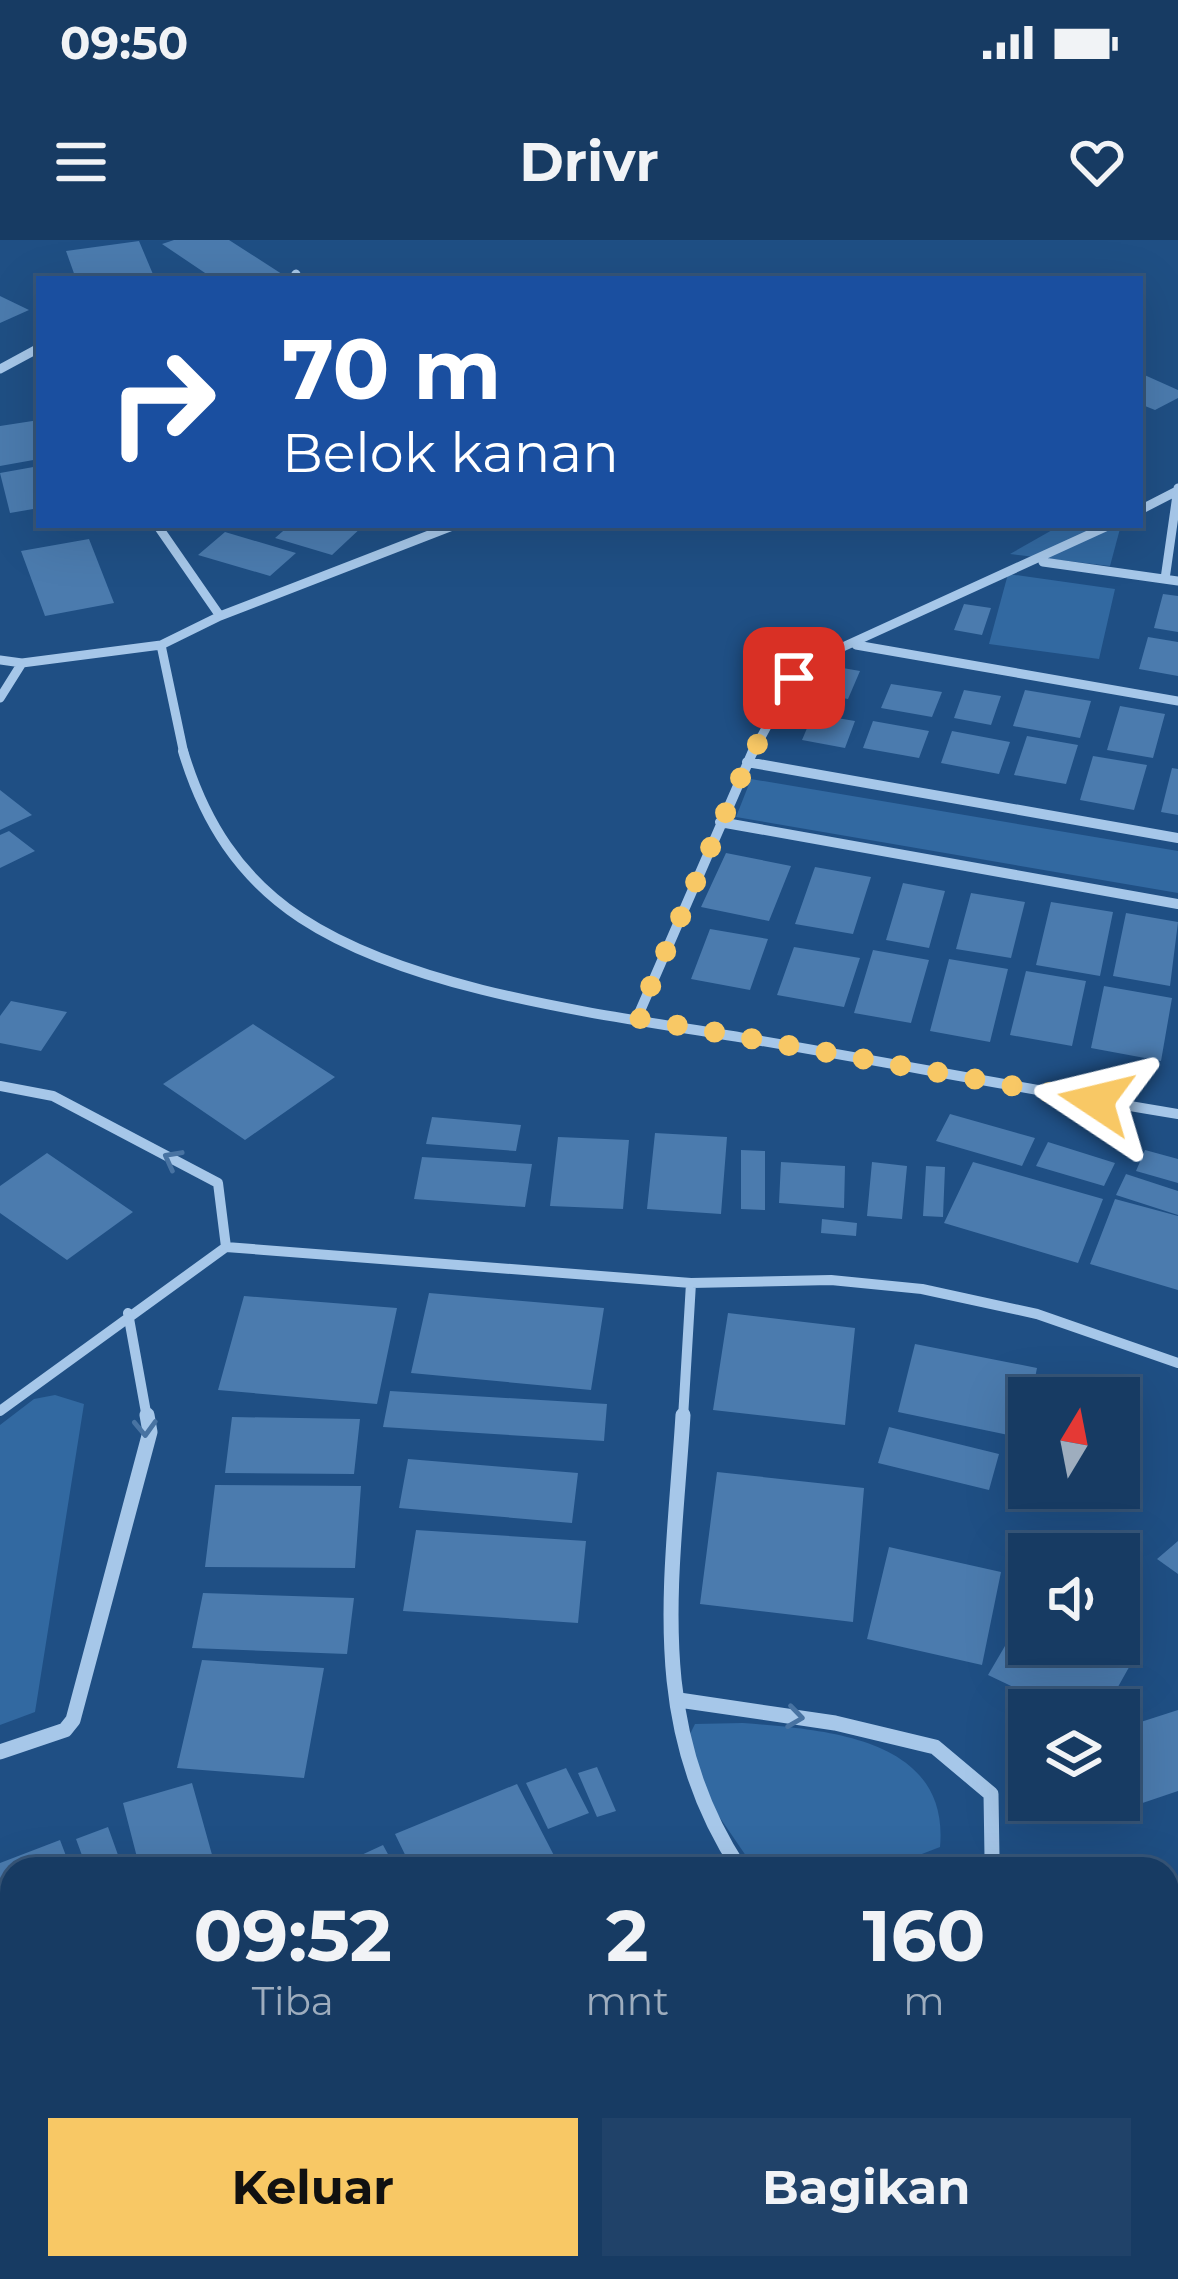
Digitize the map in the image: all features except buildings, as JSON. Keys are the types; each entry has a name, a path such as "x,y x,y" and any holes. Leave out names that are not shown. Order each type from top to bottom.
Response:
{"street":[{"path":"0,369 36,350"},
{"path":"1143,508 1176,490"},
{"path":"1165,580 1176,490"},
{"path":"159,528 220,616"},
{"path":"0,660 22,663 161,645 220,616 447,528"},
{"path":"637,1018 747,763 794,678 823,656 856,645 1104,528"},
{"path":"1039,561 1178,581"},
{"path":"161,645 175,734 216,836 259,887 326,931 419,972 637,1018 1178,1114"},
{"path":"856,645 1178,701"},
{"path":"0,698 22,663"},
{"path":"747,763 1178,838"},
{"path":"720,822 1178,904"},
{"path":"0,1086 53,1096 218,1184 224,1198 226,1247"},
{"path":"0,1411 128,1313 226,1247 691,1282 831,1280 922,1289 1037,1315 1178,1363"},
{"path":"691,1282 668,1654 682,1739 721,1840 732,1857"},
{"path":"0,1752 65,1730 73,1720 150,1432 128,1313"},
{"path":"679,1700 835,1724 935,1747 992,1794 991,1857"}],"shaded area":[{"path":"1056,528 1120,528 1110,566 1010,554"},
{"path":"1008,574 1115,589 1099,659 989,644"},
{"path":"751,779 1178,851 1178,893 736,817"},
{"path":"55,1395 84,1404 35,1712 0,1725 0,1425 34,1399"},
{"path":"695,1724 810,1730 876,1746 904,1761 925,1782 938,1810 940,1847 914,1857 747,1857 701,1790 686,1742"}],"route":[{"path":"794,678 747,763 637,1018 1096,1101"}]}
